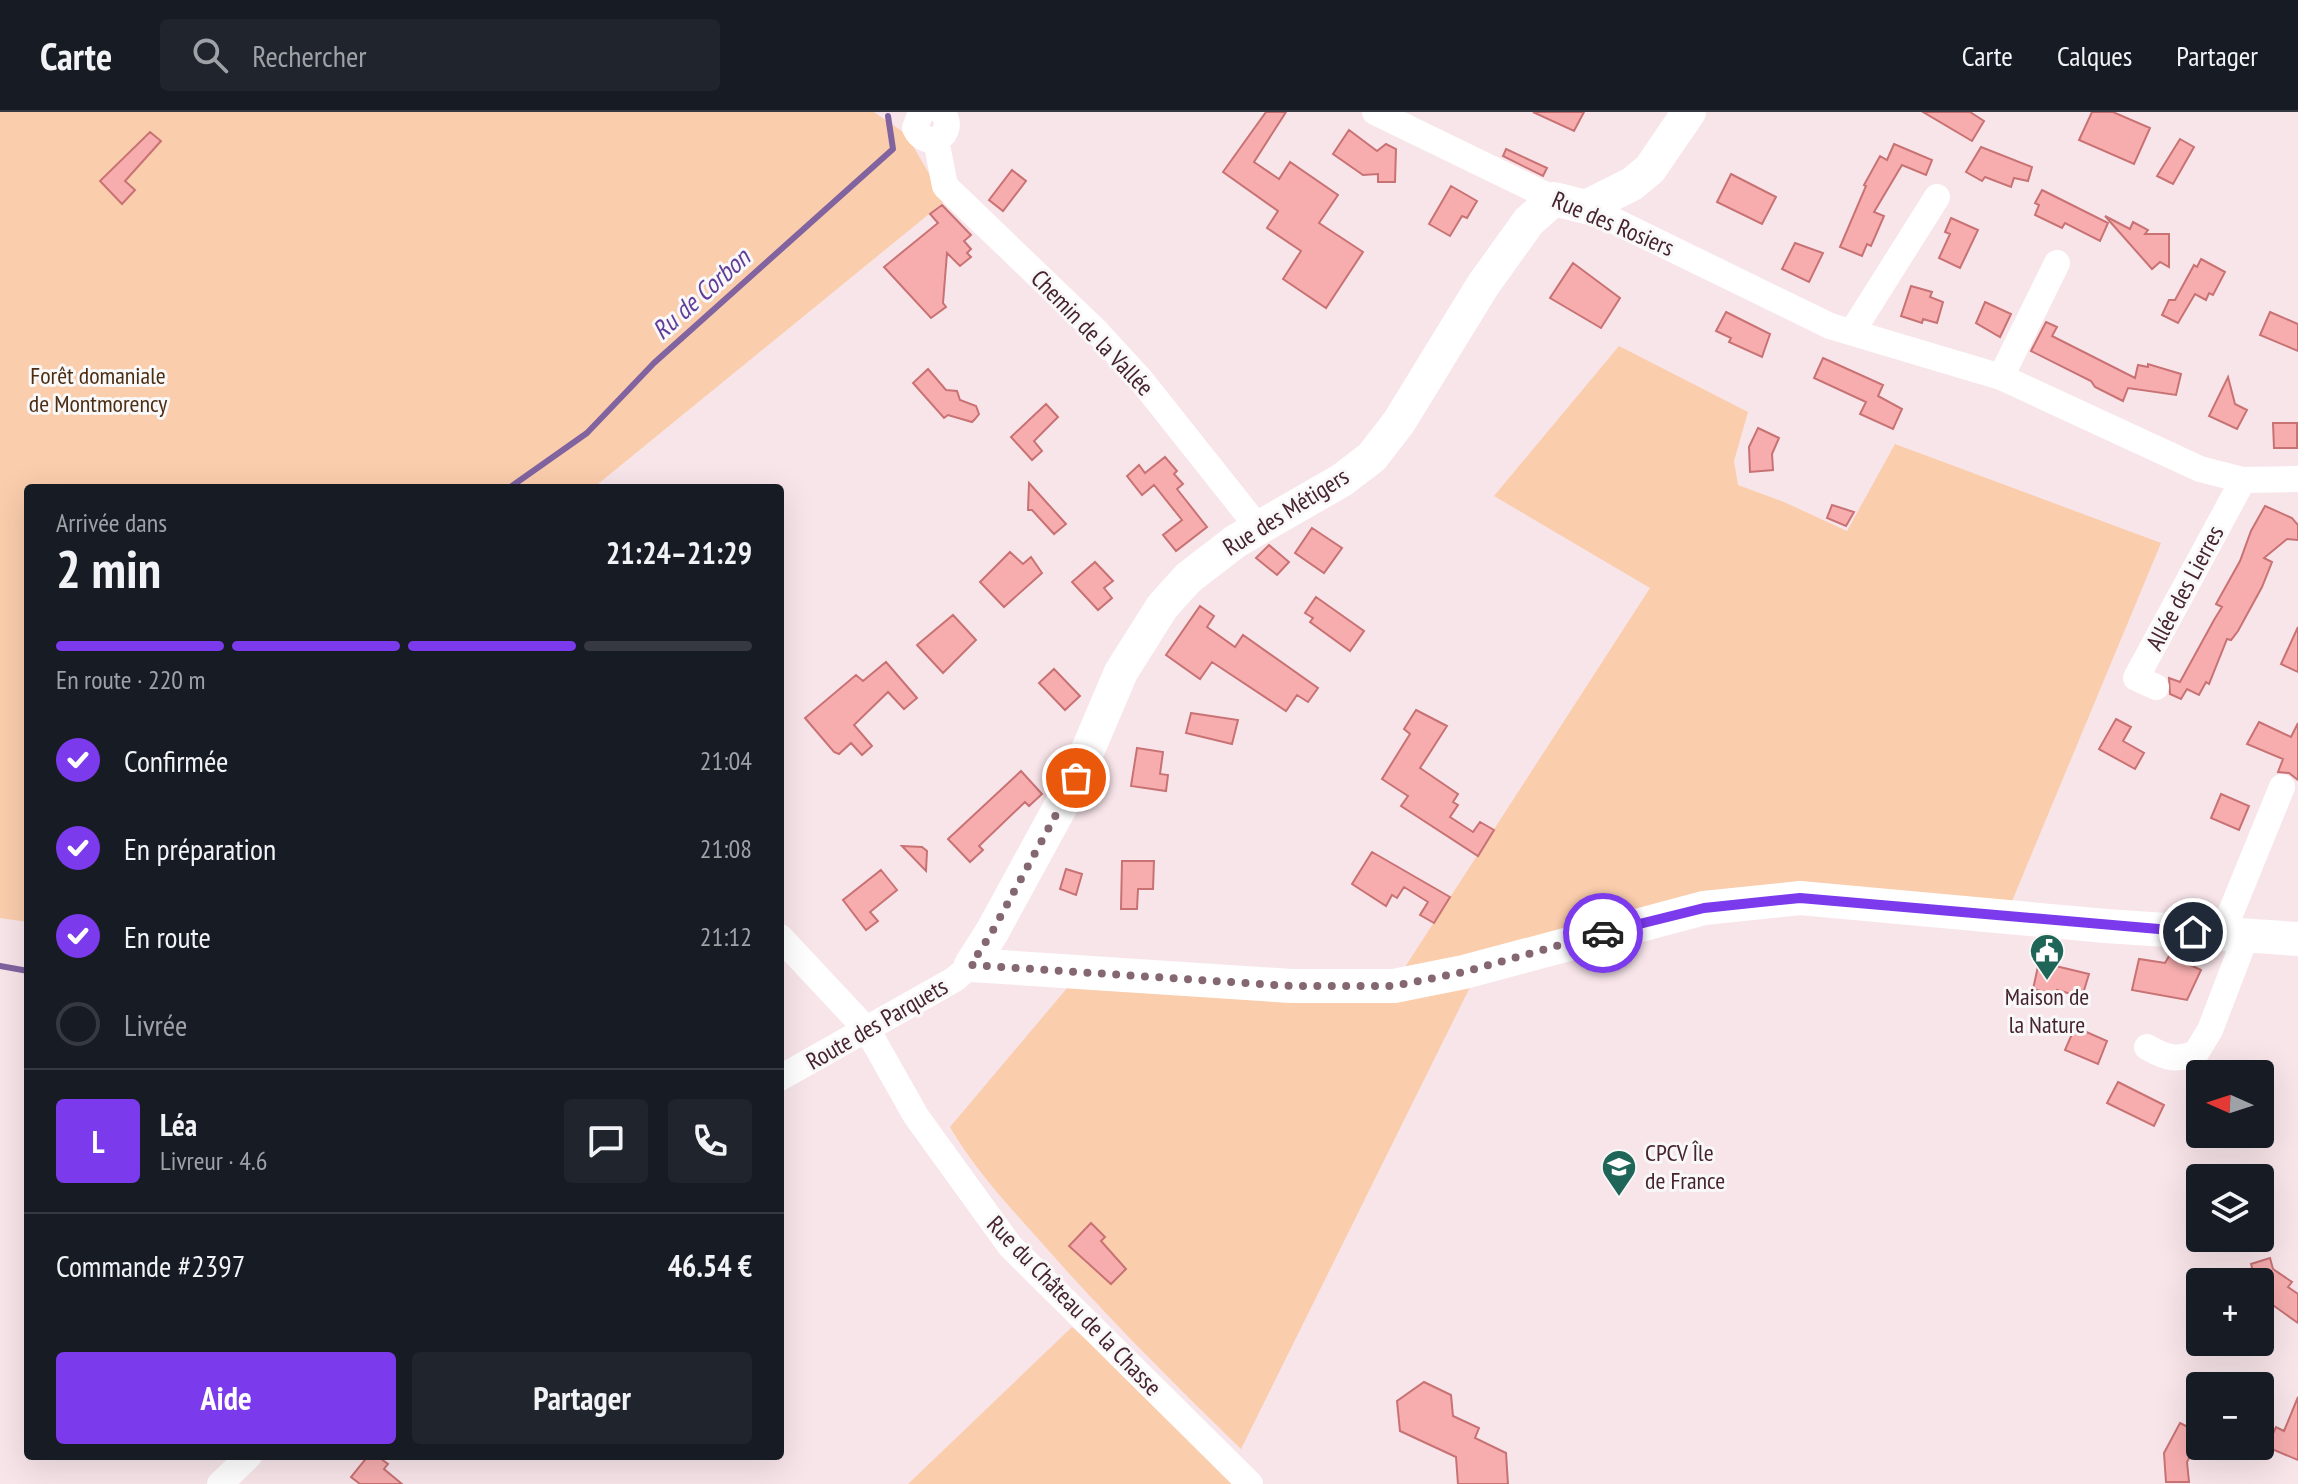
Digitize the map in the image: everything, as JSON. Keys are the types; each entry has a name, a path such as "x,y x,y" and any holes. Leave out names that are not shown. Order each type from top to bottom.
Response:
{"main road":[{"name":"Rue des Métigers","path":"971,965 1076,778 1121,672 1162,607 1188,578 1257,526 1342,480 1372,457 1399,422 1483,285 1529,221 1570,203 1619,192 1650,169 1689,112"},
{"path":"971,965 1291,986 1394,986 1464,972 1704,908 1800,898 2298,939"}],"street":[{"name":"Chemin de la Vallée","path":"938,112 947,129 936,140 945,186 1097,332 1141,380 1257,526"},
{"name":"Rue des Rosiers","path":"1375,112 1830,326 2001,377 2200,469 2243,480 2298,479"},
{"path":"1852,332 1937,197"},
{"path":"2001,377 2057,263"},
{"name":"Allée des Lierres","path":"2156,687 2136,678 2243,480"},
{"path":"2147,1047 2162,1056 2179,1060 2196,1053 2210,1030 2234,935 2282,787"},
{"name":"Rue du Château de la Chasse","path":"784,941 868,1031 916,1116 1010,1246 1250,1484"},
{"name":"Route des Parquets","path":"784,1076 868,1031 955,979 971,965"},
{"path":"220,1484 245,1460"}],"green space":[{"name":"Forêt domaniale de Montmorency","path":"0,112 874,112 906,134 945,201 598,484 24,484 24,921 0,918"},
{"path":"1619,346 1748,412 1734,461 1738,485 1847,531 1895,444 2161,543 2010,906 1797,893 1396,981 1650,588 1494,496"},
{"path":"1474,979 1241,1449 1065,1269 992,1187 950,1127 1073,981"},
{"path":"1072,1327 1249,1484 908,1484"}],"building":[{"path":"1266,112 1286,112 1254,162 1279,179 1290,162 1338,195 1319,223 1363,252 1326,308 1283,279 1301,251 1267,228 1278,211 1223,172"},
{"path":"1533,112 1584,112 1574,131"},
{"path":"1923,112 1970,112 1984,121 1972,141"},
{"path":"2092,112 2113,112 2150,128 2134,164 2079,140"},
{"path":"1349,130 1377,151 1386,144 1396,149 1395,182 1378,182 1378,174 1363,175 1333,154"},
{"path":"150,132 161,141 125,181 135,190 122,204 100,181"},
{"path":"2180,139 2194,147 2173,184 2157,176"},
{"path":"1894,144 1932,160 1926,175 1902,165 1874,212 1884,216 1871,246 1867,244 1862,256 1840,247 1864,185 1880,156 1887,160"},
{"path":"1981,147 2032,167 2028,181 2014,178 2011,187 1985,177 1982,181 1966,172"},
{"path":"1506,149 1547,168 1543,176 1503,156"},
{"path":"1012,170 1026,181 1003,211 989,200"},
{"path":"1731,174 1776,197 1762,224 1717,202"},
{"path":"1451,186 1477,201 1467,218 1462,216 1450,236 1429,224"},
{"path":"2042,190 2108,223 2100,241 2065,223 2062,228 2035,215 2039,205 2035,203"},
{"path":"942,205 971,235 964,241 971,249 967,253 971,257 960,266 947,253 943,303 946,307 931,318 884,267 938,223 930,214"},
{"path":"2105,216 2130,229 2133,222 2148,230 2145,234 2169,234 2169,267 2160,262 2152,269"},
{"path":"1951,218 1978,230 1960,268 1939,258 1950,234 1945,232"},
{"path":"1795,243 1823,253 1809,282 1782,269"},
{"path":"2201,259 2225,272 2213,295 2209,293 2206,300 2195,294 2178,323 2162,315 2169,300 2175,300 2194,265 2197,267"},
{"path":"1573,263 1620,298 1601,328 1550,298"},
{"path":"1911,286 1932,292 1930,297 1943,302 1937,323 1923,319 1922,323 1901,316"},
{"path":"1985,302 2011,314 2000,337 1976,323"},
{"path":"1726,312 1770,334 1762,357 1729,342 1731,338 1716,331"},
{"path":"2270,312 2298,324 2298,351 2260,335"},
{"path":"2046,322 2057,327 2052,336 2135,378 2138,365 2148,367 2148,364 2181,374 2176,395 2128,388 2123,401 2095,387 2091,381 2031,351"},
{"path":"1823,358 1883,385 1878,396 1902,409 1893,429 1860,414 1866,402 1814,378"},
{"path":"928,369 946,390 957,391 960,400 976,406 979,414 972,422 948,415 944,418 913,383"},
{"path":"2228,377 2235,404 2247,410 2237,429 2209,416"},
{"path":"1046,404 1058,417 1034,441 1042,451 1032,460 1011,437"},
{"path":"2273,423 2297,423 2297,448 2274,448"},
{"path":"1758,428 1779,438 1772,454 1773,470 1750,472 1749,447"},
{"path":"1165,457 1183,484 1177,489 1207,527 1176,551 1163,535 1182,520 1154,485 1142,495 1127,476 1139,465 1145,473"},
{"path":"1029,483 1066,524 1054,534 1032,510 1028,510"},
{"path":"1832,505 1854,512 1846,526 1827,518"},
{"path":"2265,506 2292,518 2298,525 2298,540 2287,539 2264,558 2272,562 2262,587 2238,631 2231,640 2227,639 2209,684 2206,682 2199,695 2187,689 2181,699 2170,694 2169,678 2180,682 2222,607 2216,604"},
{"path":"1312,528 1342,548 1324,573 1295,553"},
{"path":"1269,545 1289,562 1277,575 1256,558"},
{"path":"1010,552 1023,564 1031,557 1042,573 1004,607 980,582"},
{"path":"1095,562 1113,581 1104,588 1112,598 1098,610 1072,582"},
{"path":"1316,597 1364,631 1350,651 1310,622 1313,618 1305,613"},
{"path":"1200,606 1214,616 1207,627 1235,647 1243,635 1318,688 1308,702 1297,695 1286,711 1212,662 1200,679 1166,655"},
{"path":"953,615 976,640 943,673 917,645"},
{"path":"2298,627 2298,672 2281,664"},
{"path":"886,662 917,698 904,709 888,692 854,725 872,746 862,755 851,743 839,754 834,752 805,718 856,675 863,681"},
{"path":"1054,669 1080,696 1065,710 1039,683"},
{"path":"1416,710 1447,726 1420,768 1458,794 1453,802 1458,805 1450,817 1473,832 1480,822 1494,830 1478,856 1401,806 1408,796 1382,779 1410,734 1404,729"},
{"path":"1191,713 1238,720 1232,744 1186,733"},
{"path":"2116,719 2131,727 2123,741 2144,753 2135,769 2099,749"},
{"path":"2259,722 2291,737 2298,723 2298,780 2289,773 2278,772 2283,759 2247,744"},
{"path":"1137,748 1163,752 1160,774 1168,775 1166,791 1131,786"},
{"path":"1021,771 1042,794 1029,806 1025,802 979,846 983,850 970,862 948,839"},
{"path":"2221,794 2249,806 2239,830 2211,818"},
{"path":"902,846 922,847 927,851 926,871"},
{"path":"1372,852 1450,897 1434,923 1420,915 1428,902 1404,887 1397,898 1392,895 1386,906 1352,884"},
{"path":"1122,861 1154,861 1153,889 1138,889 1137,909 1121,909"},
{"path":"1066,869 1082,874 1076,895 1060,889"},
{"path":"881,870 897,890 870,912 878,921 866,930 843,900"},
{"path":"2172,951 2186,958 2184,962 2201,970 2187,1000 2132,990 2139,959 2165,963"},
{"path":"2039,962 2089,974 2082,997 2057,990 2056,995 2033,989"},
{"path":"2075,1027 2107,1041 2098,1064 2065,1050"},
{"path":"2118,1082 2164,1105 2154,1126 2107,1103"},
{"path":"1091,1223 1105,1237 1101,1241 1126,1269 1111,1284 1069,1246"},
{"path":"2270,1258 2273,1268 2252,1268 2251,1264"},
{"path":"2274,1270 2292,1282 2288,1287 2298,1294 2298,1323 2274,1306"},
{"path":"1424,1382 1451,1395 1453,1416 1479,1428 1475,1438 1506,1453 1508,1484 1458,1484 1456,1457 1400,1431 1397,1401"},
{"path":"2298,1397 2298,1460 2274,1450 2276,1427 2284,1431"},
{"path":"2180,1423 2186,1426 2189,1482 2166,1482 2164,1453"},
{"path":"365,1460 382,1460 388,1464 384,1469 402,1484 360,1484 351,1477"}],"waterway":[{"name":"Ru de Corbon","path":"515,484 587,433 654,363 893,149 888,116"},
{"name":"Ru de Corbon","path":"0,966 24,970"}],"way so far":[{"path":"1076,778 971,965 1291,986 1394,986 1464,972 1603,933"}],"place":[{"name":"Maison de la Nature","path":"2047,982"},
{"name":"CPCV Île de France","path":"1619,1198"}],"route":[{"path":"1603,933 1704,908 1800,898 2193,932"}]}
